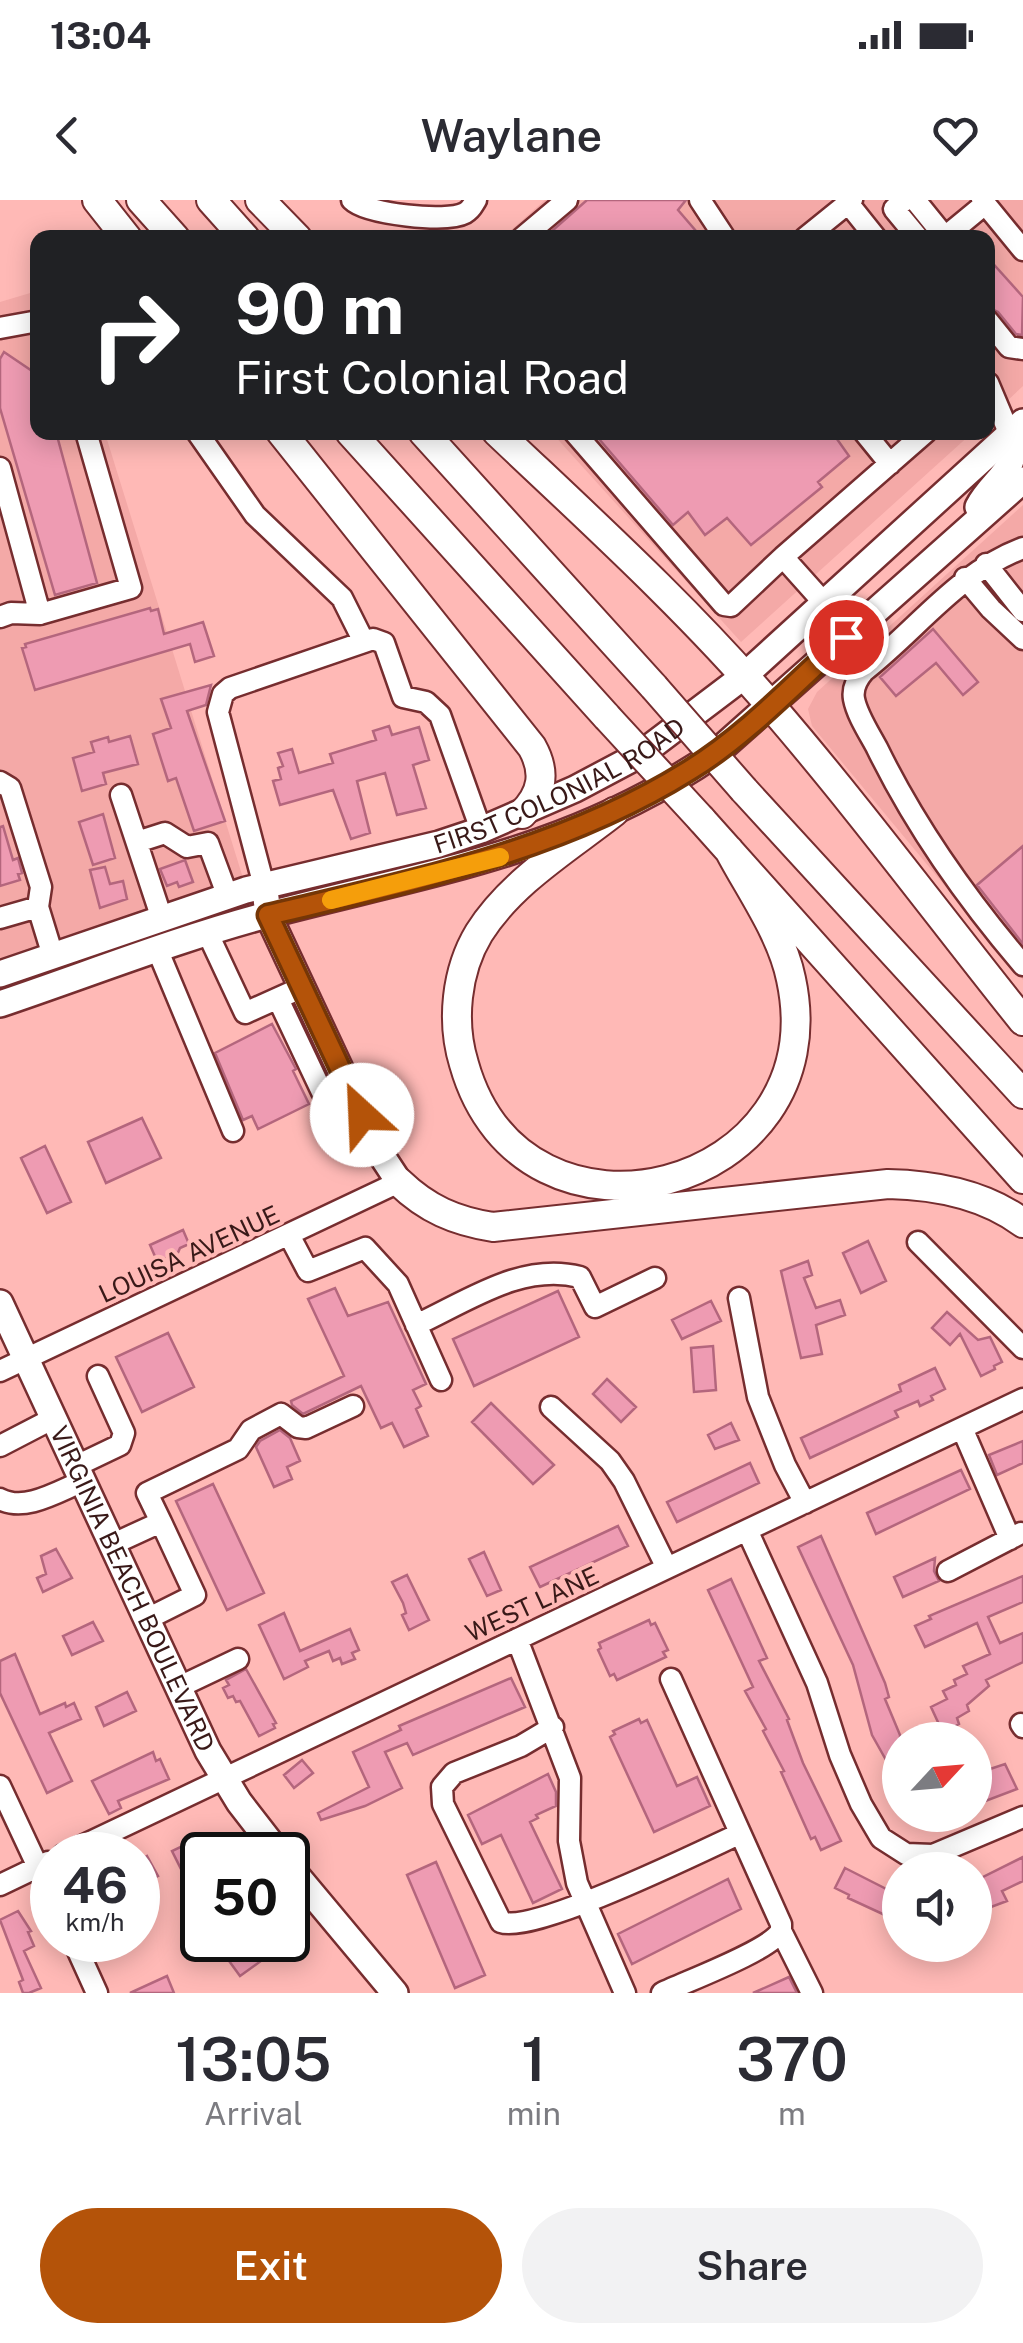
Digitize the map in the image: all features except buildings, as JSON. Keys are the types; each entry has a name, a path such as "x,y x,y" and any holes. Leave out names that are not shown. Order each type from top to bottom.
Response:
{"highway":[{"path":"98,200 121,230"},
{"path":"141,200 167,230"},
{"path":"211,200 238,230"},
{"path":"260,200 289,230"},
{"path":"286,440 532,746 539,758 542,783 522,814"},
{"path":"357,440 1023,1178"},
{"path":"430,440 1023,1094"},
{"path":"506,440 770,705 908,871 1023,1021"},
{"path":"614,812 526,880 499,907 473,944 458,1000 460,1052 478,1100 518,1147 546,1168 571,1178 631,1187 690,1174 733,1148 751,1131 776,1094 791,1052 795,1024 791,976 729,850"},
{"path":"399,1182 415,1198 446,1216 492,1227 888,1184 921,1185 958,1193 993,1205 1023,1223"}],"main road":[{"path":"964,534 988,489 1013,461 1017,428"},
{"name":"FIRST COLONIAL ROAD","path":"0,974 228,896 481,830 522,814 641,754 744,676 1017,428"},
{"name":"FIRST COLONIAL ROAD","path":"0,1004 268,915 498,858 614,812 692,770 1023,480"},
{"path":"264,886 268,915 378,1150 399,1182"},
{"name":"VIRGINIA BEACH BOULEVARD","path":"1,1308 178,1688 223,1777 263,1832"},
{"path":"310,1891 394,1993"}],"street":[{"path":"352,200 364,210 458,216 473,207 476,200"},
{"path":"531,230 566,200"},
{"path":"700,200 720,230"},
{"path":"916,200 940,230"},
{"path":"815,230 850,202 870,230"},
{"path":"952,230 984,202 1023,250"},
{"path":"899,204 914,230"},
{"path":"0,328 30,323"},
{"path":"995,330 1008,346 1023,349"},
{"path":"995,393 1017,428"},
{"path":"0,616 40,614 132,588 88,440"},
{"path":"202,440 254,515 342,598 364,642"},
{"path":"581,440 724,605 731,606 917,440"},
{"path":"870,440 890,464"},
{"path":"0,468 40,614"},
{"path":"1022,549 965,578 864,671 857,680 854,702 943,864 1023,965"},
{"path":"784,557 825,604"},
{"path":"986,564 1023,611"},
{"path":"965,578 1023,639"},
{"path":"264,886 218,712 219,703 230,688 364,642 379,639 384,643 403,697 426,702 440,715 481,830"},
{"path":"0,782 10,788 41,887 38,906 53,956"},
{"path":"122,796 162,919"},
{"path":"137,842 165,833 187,846 208,843 228,896"},
{"path":"0,918 38,906"},
{"path":"208,934 245,1014 302,987"},
{"path":"158,951 233,1131"},
{"path":"278,999 322,1092 347,1080"},
{"name":"LOUISA AVENUE","path":"0,1371 399,1182"},
{"path":"289,1235 308,1271 366,1248 398,1284 441,1380"},
{"path":"918,1242 1023,1348"},
{"path":"416,1325 528,1274 558,1272 580,1278 595,1307 655,1278"},
{"path":"739,1298 758,1397 785,1466 805,1503"},
{"path":"0,1499 9,1504 29,1503 120,1445 124,1432 98,1376"},
{"name":"WEST LANE","path":"109,1832 962,1428 1021,1404"},
{"path":"146,1620 195,1595 147,1493 238,1449 251,1430 281,1414 298,1427 306,1428 353,1406"},
{"path":"552,1406 617,1471 668,1568"},
{"path":"0,1446 52,1419"},
{"path":"948,1571 1017,1536 962,1428"},
{"path":"111,1545 161,1522"},
{"path":"747,1530 817,1683 861,1804 881,1838 906,1854 933,1855 1023,1816"},
{"path":"517,1639 570,1778 571,1862 625,1993"},
{"path":"178,1688 238,1658"},
{"path":"671,1678 812,1993"},
{"path":"552,1728 521,1746 454,1773 442,1787 441,1796 501,1922 515,1924 585,1902 739,1834"},
{"path":"0,1786 30,1836"},
{"path":"0,1885 30,1871"},
{"path":"662,1993 778,1938 782,1931"},
{"path":"83,1962 98,1993"}],"shaded area":[{"path":"545,200 1023,200 1023,386 995,412 995,230 511,230"},
{"path":"30,293 30,440 107,440 243,878 0,960 0,302"},
{"path":"558,440 964,440 741,642"},
{"path":"1023,505 1023,980 812,726 808,709 817,692"}],"slow traffic":[{"path":"331,900 500,857"}],"route":[{"path":"362,1115 268,915 513,853 614,812 716,753 846,637"}]}
